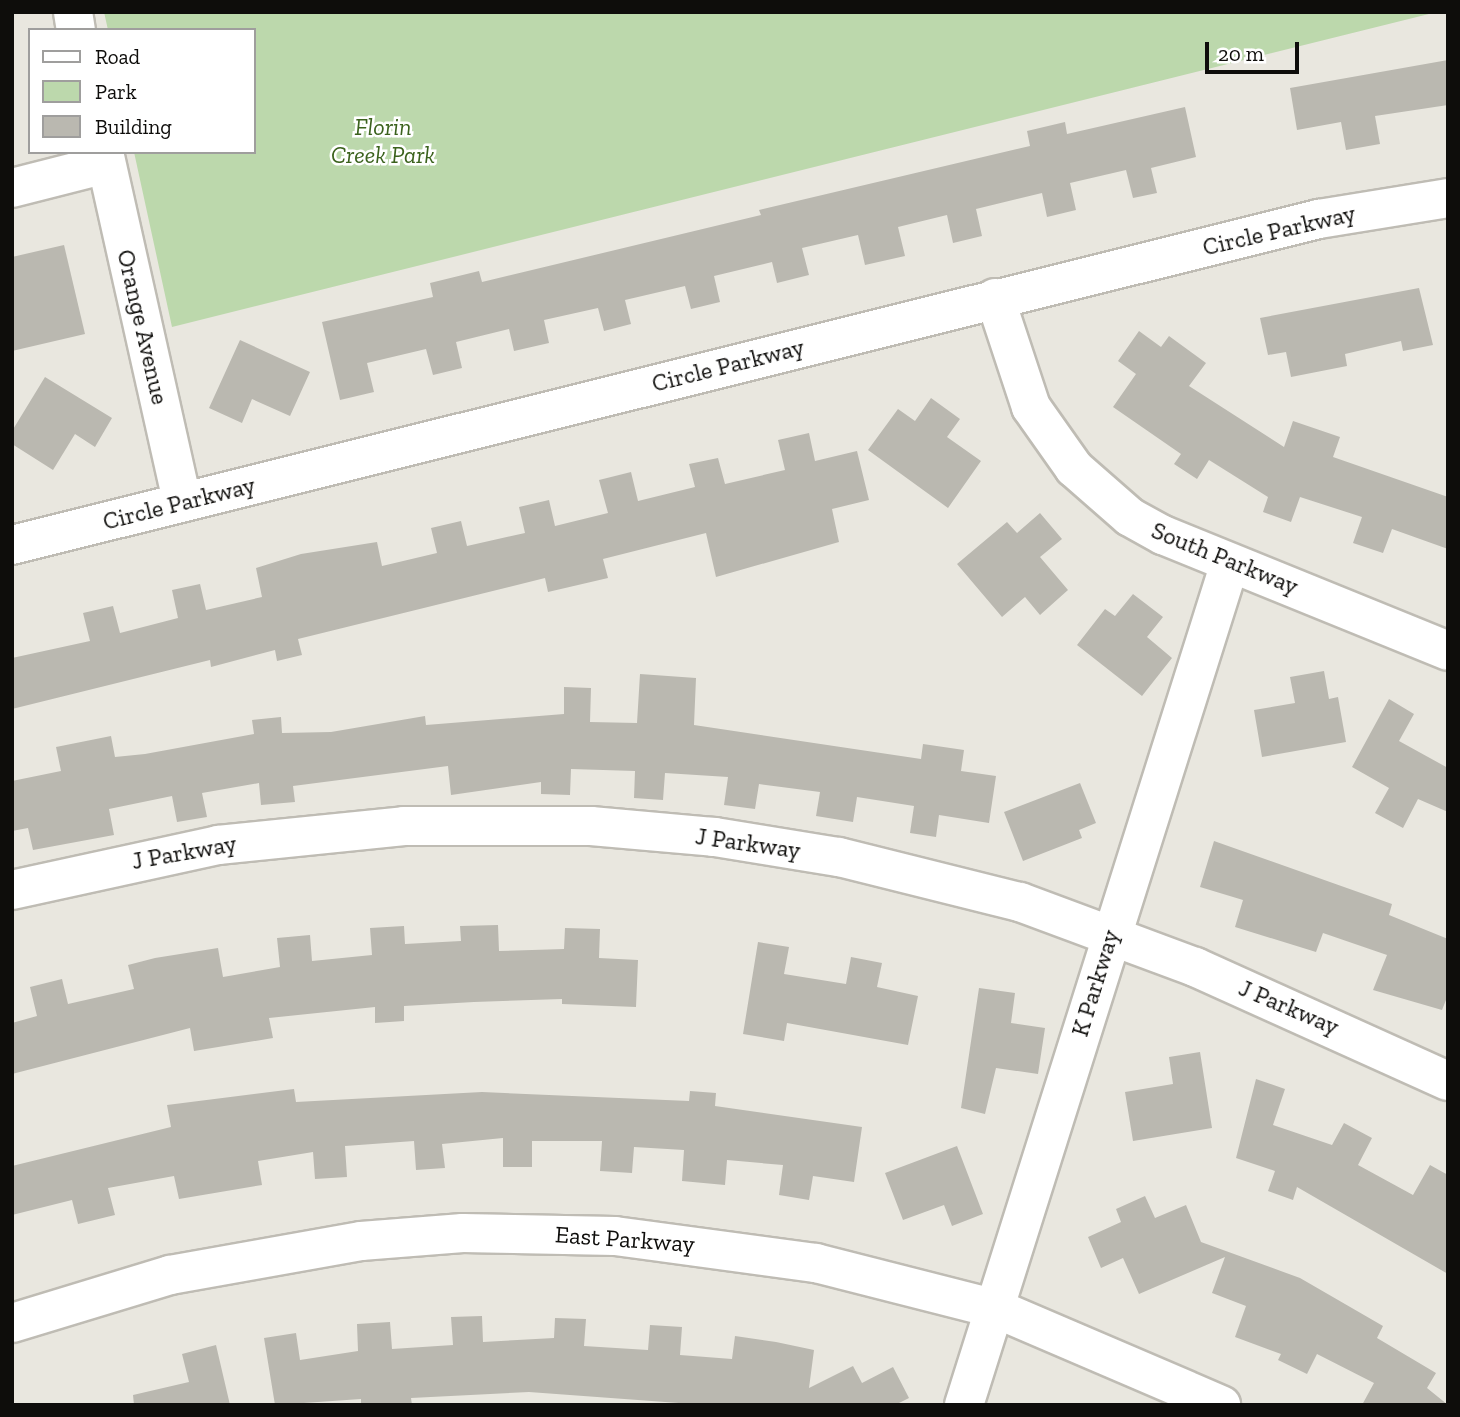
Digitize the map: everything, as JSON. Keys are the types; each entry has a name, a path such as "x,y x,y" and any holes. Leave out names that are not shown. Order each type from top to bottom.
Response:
{"street":[{"path":"12,188 105,158"},
{"name":"Orange Avenue","path":"105,158 182,502"},
{"name":"Circle Parkway","path":"12,545 1319,219 1448,198"},
{"name":"South Parkway","path":"995,298 1031,407 1074,468 1130,517 1230,563 1448,651"},
{"name":"K Parkway","path":"964,1405 997,1309 1110,933 1230,563"},
{"name":"J Parkway","path":"12,890 139,859 280,836 404,825 591,826 715,837 839,857 960,885 1110,933 1343,1030 1448,1081"},
{"name":"East Parkway","path":"12,1323 170,1275 261,1256 463,1233 590,1234 716,1246 816,1262 997,1309 1221,1405"}],"green space":[{"name":"Florin Creek Park","path":"104,12 1437,12 172,327 134,154 256,154 256,28 108,28"}],"building":[{"path":"1448,60 1448,105 1375,116 1380,144 1346,150 1341,122 1297,130 1290,88"},
{"path":"1185,107 1196,157 1151,168 1157,193 1133,198 1126,170 1070,183 1076,210 1047,217 1042,193 976,209 982,236 953,243 947,215 898,227 905,256 865,265 858,235 802,248 809,275 777,283 772,262 714,276 720,302 691,309 685,286 625,300 631,324 604,331 598,308 544,320 549,343 514,351 509,329 456,342 462,368 433,375 426,349 367,363 374,392 340,400 322,322 433,297 430,283 479,271 482,282 761,215 759,210 1030,146 1027,131 1065,122 1067,134"},
{"path":"64,245 85,334 12,351 12,257"},
{"path":"1419,288 1433,345 1403,351 1401,341 1345,354 1347,366 1291,377 1286,352 1268,355 1260,318"},
{"path":"1139,331 1161,347 1169,336 1206,363 1189,386 1284,447 1293,421 1340,437 1333,457 1448,497 1448,549 1392,529 1383,553 1353,543 1362,517 1300,497 1291,522 1263,512 1268,497 1209,460 1197,479 1174,464 1181,454 1113,407 1136,374 1118,361"},
{"path":"240,340 310,372 290,416 252,399 242,423 209,408"},
{"path":"45,377 112,418 95,447 75,434 53,470 12,444 12,431"},
{"path":"931,398 960,419 947,437 981,461 948,508 868,450 898,409 915,421"},
{"path":"809,433 815,461 857,451 869,500 832,509 839,542 716,577 706,533 603,559 608,578 548,592 545,578 298,639 302,655 277,661 275,650 211,667 210,660 12,709 12,658 90,641 83,613 113,606 120,633 178,618 172,590 200,584 206,610 262,597 256,568 301,554 377,542 382,566 437,553 431,528 461,521 467,546 525,533 519,507 549,500 555,526 608,513 599,480 631,472 638,501 695,487 689,464 718,458 725,484 785,470 778,440"},
{"path":"1040,513 1062,539 1040,557 1068,590 1040,615 1025,597 1002,617 957,564 1007,522 1017,533"},
{"path":"1133,594 1163,617 1147,637 1172,658 1142,696 1077,645 1105,609 1115,616"},
{"path":"1324,671 1329,699 1338,697 1346,742 1262,757 1254,710 1295,703 1290,677"},
{"path":"640,674 696,678 694,725 921,759 923,744 964,750 961,771 996,776 989,823 939,815 936,837 910,833 914,806 857,797 853,822 816,816 820,792 759,784 755,809 724,805 728,777 665,773 663,800 634,798 635,771 571,769 570,795 541,794 541,782 451,795 448,766 293,786 295,802 261,805 259,783 202,793 207,817 177,822 172,796 109,809 114,835 33,850 28,828 12,831 12,781 61,771 56,747 111,736 115,757 145,754 254,734 252,720 281,717 282,733 331,732 425,716 426,725 564,714 564,687 591,688 590,722 637,723"},
{"path":"1389,699 1414,714 1399,741 1448,768 1448,812 1418,799 1403,828 1375,813 1389,788 1352,767"},
{"path":"1080,783 1096,823 1079,830 1082,838 1023,861 1004,812"},
{"path":"1214,841 1392,904 1389,915 1448,939 1448,995 1442,1010 1373,990 1387,955 1323,933 1316,952 1235,927 1243,900 1200,887"},
{"path":"498,925 499,951 564,949 565,928 600,929 599,958 638,960 636,1007 562,1004 562,999 404,1006 404,1021 375,1023 375,1007 269,1018 273,1038 194,1051 190,1028 12,1074 12,1023 37,1016 30,987 62,979 68,1004 134,989 128,965 155,958 218,948 223,977 280,967 277,938 310,935 312,961 372,955 370,928 404,926 405,944 461,941 460,926"},
{"path":"758,942 789,947 784,974 846,984 851,957 882,963 877,987 918,996 908,1045 787,1023 784,1041 743,1034"},
{"path":"979,988 1015,993 1011,1023 1045,1028 1038,1074 996,1068 985,1114 961,1108"},
{"path":"1200,1052 1212,1128 1133,1141 1125,1092 1173,1084 1169,1057"},
{"path":"1256,1079 1285,1089 1273,1125 1332,1145 1344,1123 1372,1138 1358,1165 1413,1195 1430,1165 1448,1175 1448,1274 1297,1187 1293,1200 1268,1191 1275,1171 1236,1158"},
{"path":"294,1089 296,1102 482,1092 689,1101 690,1091 716,1093 715,1106 862,1127 854,1182 813,1176 809,1200 779,1195 783,1165 727,1160 725,1185 682,1181 684,1150 634,1147 632,1173 600,1171 602,1141 532,1141 532,1167 503,1167 503,1138 442,1144 445,1168 416,1170 414,1141 345,1146 347,1177 315,1179 313,1152 258,1161 262,1185 179,1199 174,1176 108,1188 115,1215 78,1224 72,1200 12,1215 12,1166 171,1127 167,1105"},
{"path":"957,1146 983,1214 952,1226 944,1205 903,1220 885,1173"},
{"path":"1145,1196 1155,1218 1186,1205 1201,1242 1300,1278 1383,1326 1377,1338 1436,1373 1427,1388 1448,1405 1362,1405 1374,1383 1317,1354 1307,1374 1278,1360 1281,1354 1235,1337 1246,1306 1212,1293 1225,1257 1139,1294 1123,1258 1101,1268 1088,1237 1121,1222 1116,1209"},
{"path":"482,1316 483,1342 554,1338 555,1318 586,1319 584,1346 648,1350 650,1325 682,1327 680,1355 732,1359 735,1336 776,1342 814,1350 809,1388 853,1366 862,1383 893,1367 909,1398 895,1405 706,1405 529,1392 411,1398 412,1405 361,1405 361,1399 275,1405 264,1338 296,1333 300,1360 358,1351 357,1324 390,1322 392,1349 453,1345 451,1317"},
{"path":"216,1345 230,1405 134,1405 133,1395 189,1382 182,1354"}]}
